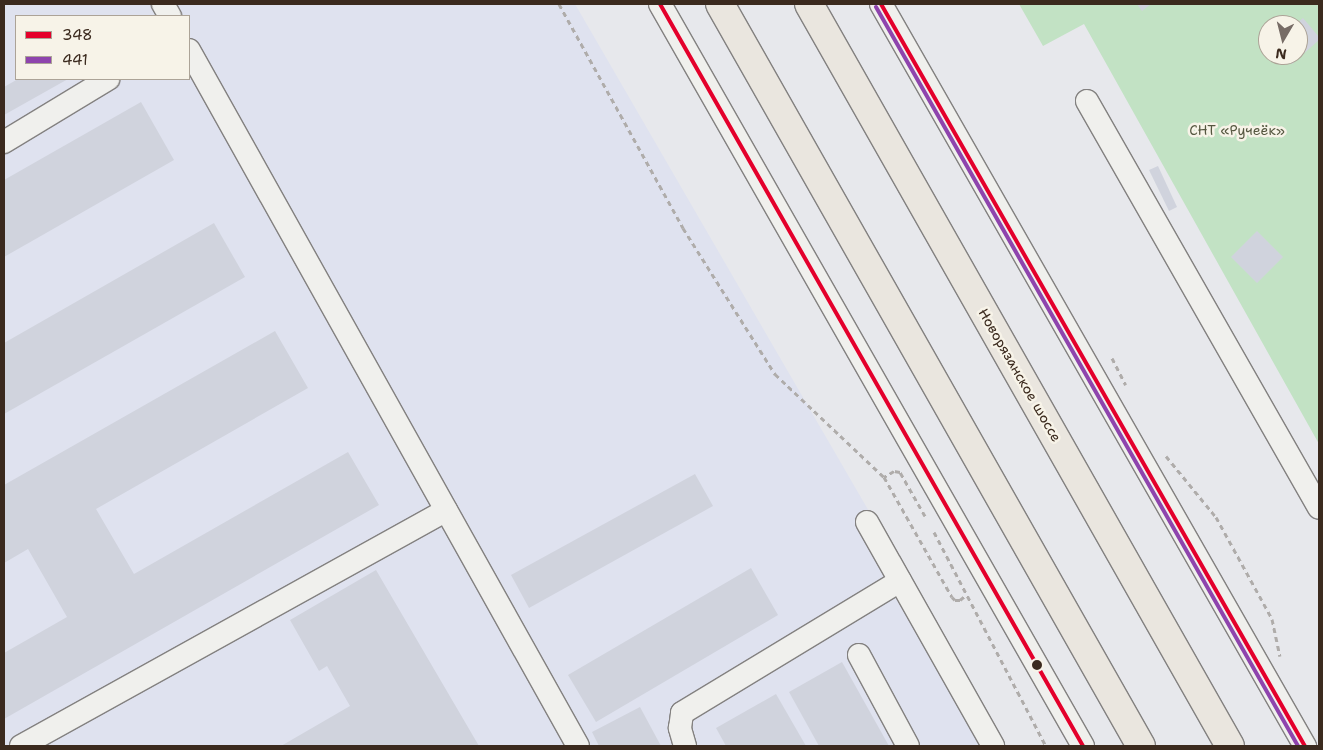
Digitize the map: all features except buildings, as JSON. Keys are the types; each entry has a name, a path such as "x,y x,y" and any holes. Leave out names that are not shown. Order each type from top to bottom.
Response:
{"highway":[{"path":"720,4 1141,746"},
{"name":"Новорязанское шоссе","path":"809,4 1230,746"}],"street":[{"path":"163,4 169,15"},
{"path":"660,4 1083,746"},
{"path":"881,4 1305,746"},
{"path":"190,52 578,746"},
{"path":"4,142 106,80"},
{"path":"1087,101 1319,507"},
{"path":"21,746 446,510"},
{"path":"867,522 993,746"},
{"path":"685,746 680,728 682,713 900,582"},
{"path":"859,655 908,746"}],"path":[{"path":"559,4 683,228 774,374 884,477 952,597 960,600 966,595"},
{"path":"1164,454 1216,517 1272,619 1281,658"},
{"path":"884,477 894,471 900,472 927,520"},
{"path":"932,528 1046,746"}],"shaded area":[{"path":"4,4 575,4 1005,746 4,746"}],"green space":[{"name":"СНТ «Ручеёк»","path":"1019,4 1319,4 1319,444 1084,24 1043,46"}],"transit line":[{"name":"348","path":"660,4 1083,746"},
{"name":"348","path":"881,4 1305,746"},
{"name":"441","path":"876,7 1298,746"}]}
